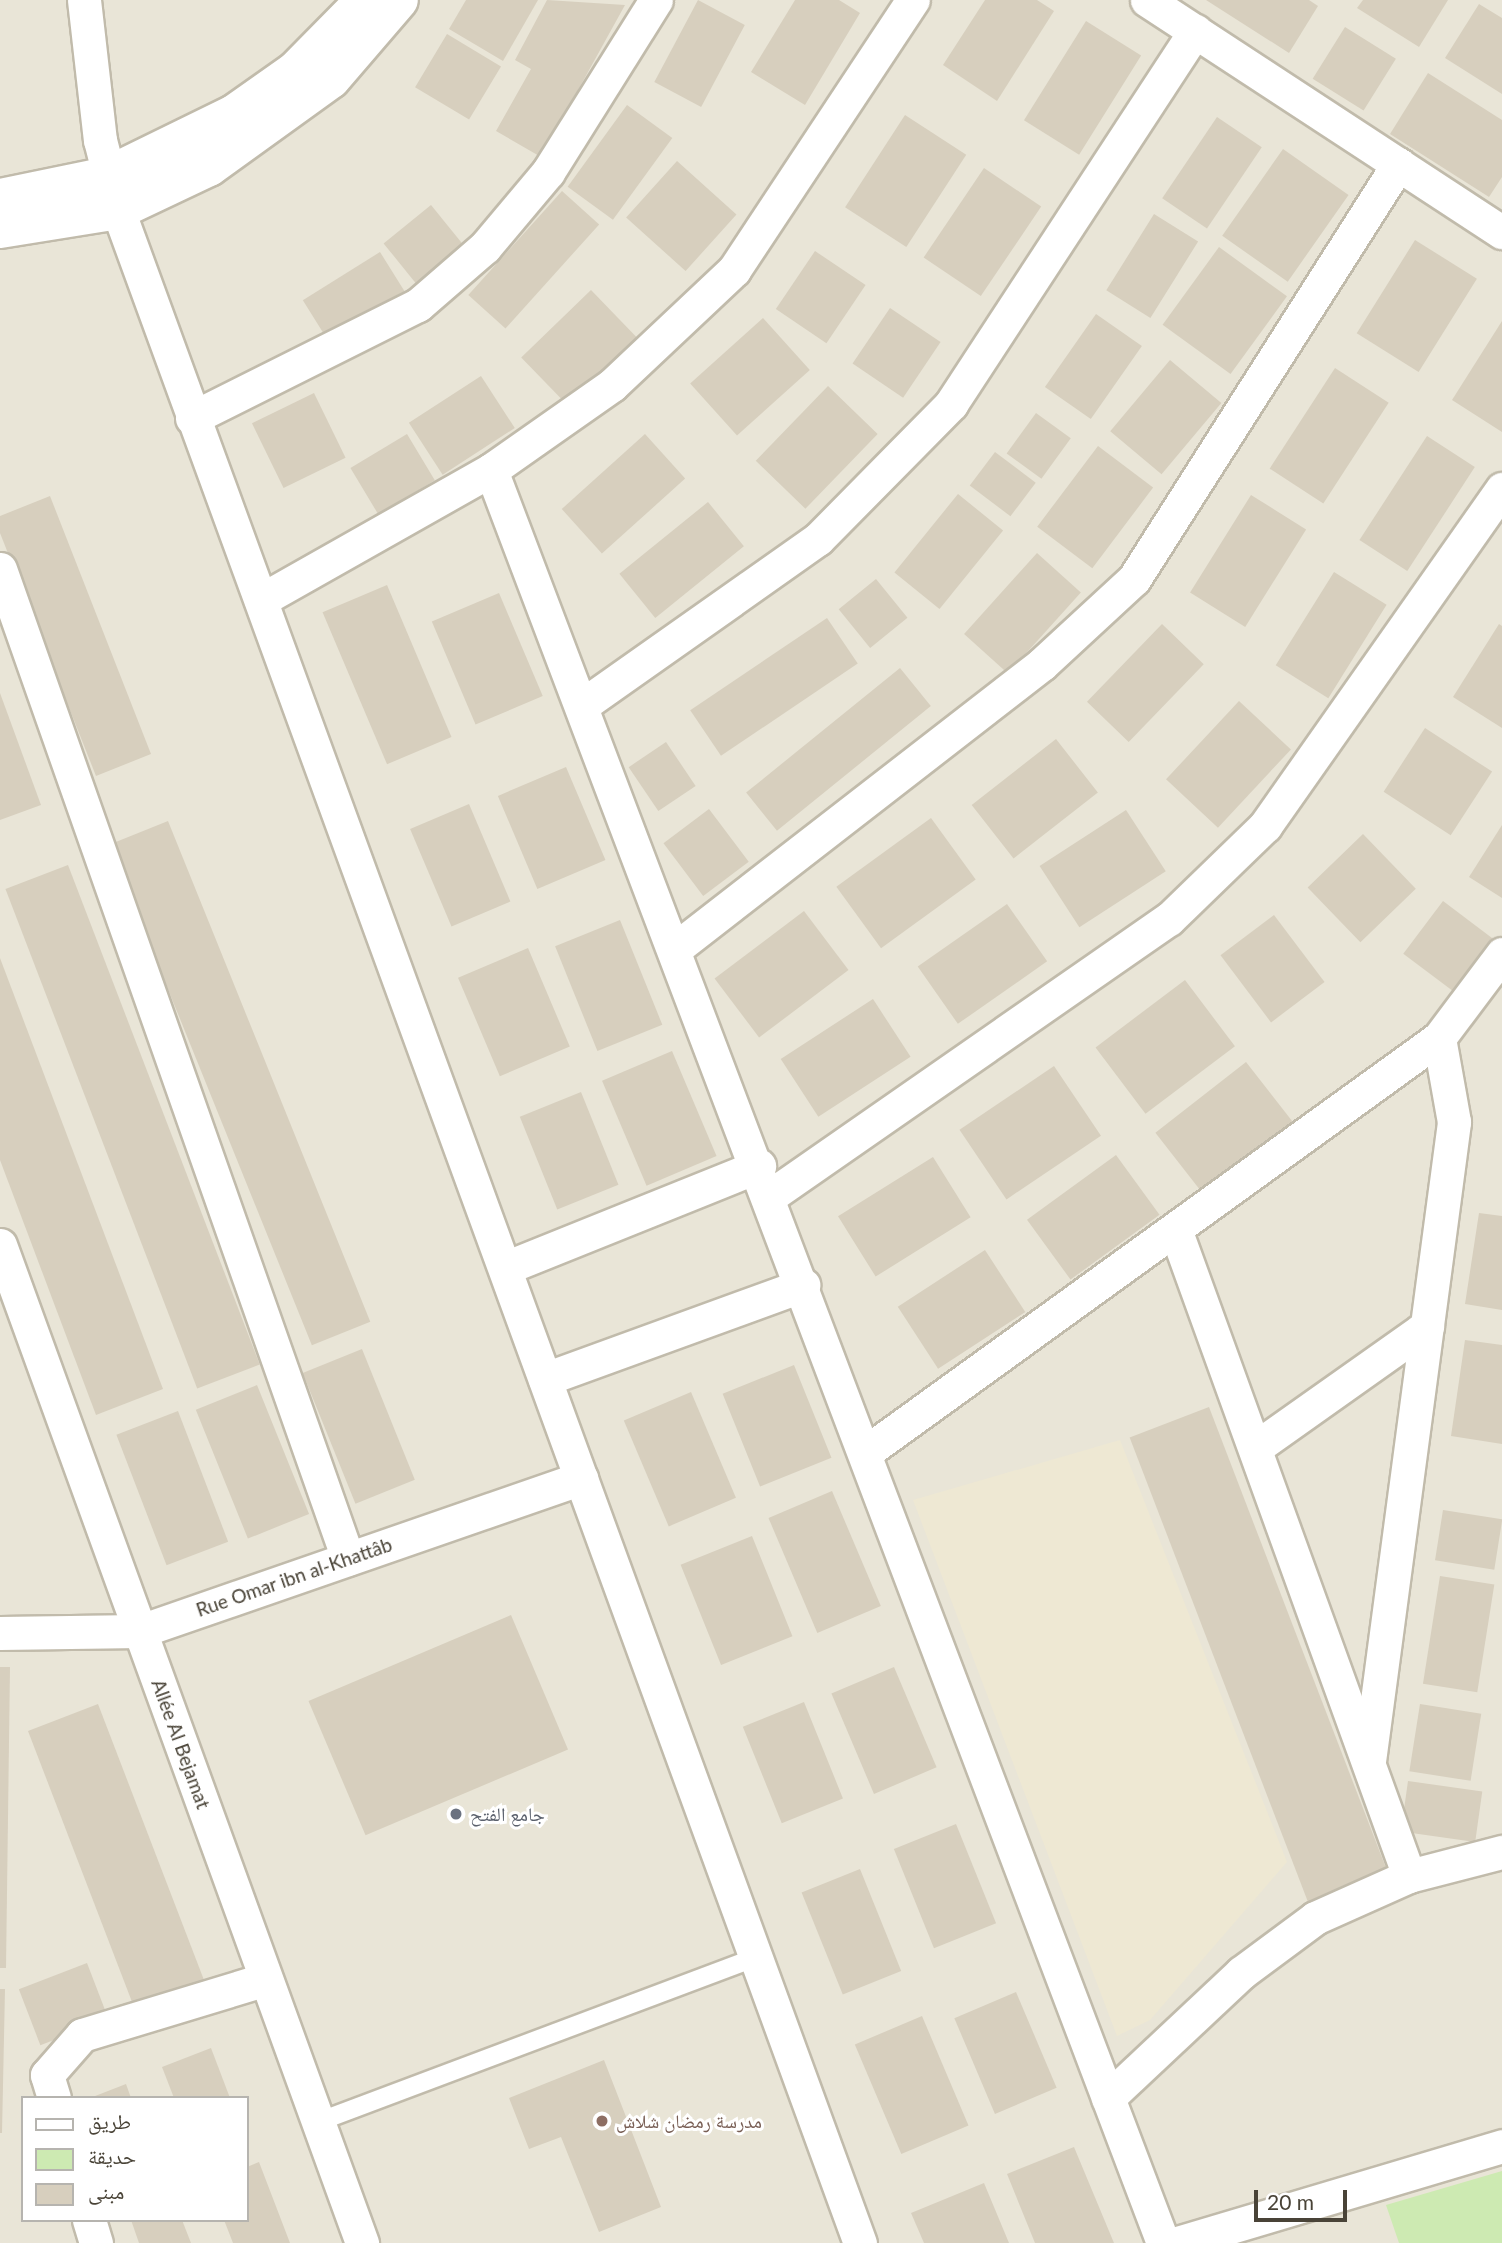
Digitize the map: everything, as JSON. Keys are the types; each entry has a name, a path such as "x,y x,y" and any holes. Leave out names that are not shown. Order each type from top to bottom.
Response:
{"street":[{"path":"84,0 112,193 860,2243"},
{"path":"0,198 112,193 265,94 323,47 365,0"},
{"path":"0,229 112,193 209,167 299,106 360,49 399,0"},
{"path":"192,418 418,305 485,247 548,172 656,0"},
{"path":"261,600 491,470 612,385 734,270 914,0"},
{"path":"1147,0 1502,232"},
{"path":"584,704 818,539 951,404 1195,31"},
{"path":"676,947 1042,664 1134,579 1398,164"},
{"path":"491,470 584,704 1163,2243"},
{"path":"505,1268 764,1181 1169,919 1265,827 1502,489"},
{"path":"0,569 348,1559"},
{"path":"866,1452 1439,1038 1502,954"},
{"path":"1369,1760 1454,1122 1439,1038"},
{"path":"1175,1229 1409,1876"},
{"name":"Allée Al Bejamat","path":"0,1245 362,2243"},
{"path":"545,1379 803,1286"},
{"path":"1255,1448 1427,1326"},
{"name":"Rue Omar ibn al-Khattâb","path":"0,1633 140,1631 581,1478"},
{"path":"1108,2098 1241,1973 1293,1933 1409,1876 1502,1852"},
{"path":"53,2096 47,2075 82,2035 266,1979"},
{"path":"1177,2243 1502,2146"},
{"path":"90,2222 96,2243"}],"lane":[{"path":"318,2122 756,1957"}],"shaded area":[{"path":"0,0 1502,0 1502,2243 0,2243"},
{"path":"1120,1440 1287,1862 1150,2020 1117,2036 913,1500"}],"green space":[{"path":"1502,2171 1502,2243 1399,2243 1386,2205"}],"building":[{"path":"466,0 538,0 503,61 449,29"},
{"path":"547,0 625,5 541,157 496,131 531,69 515,60"},
{"path":"698,0 745,25 701,107 654,82"},
{"path":"795,0 839,0 860,13 805,105 751,72"},
{"path":"985,0 1037,0 1054,11 997,101 943,65"},
{"path":"1206,0 1309,0 1318,6 1289,53"},
{"path":"1363,0 1448,0 1419,47 1357,8"},
{"path":"1479,4 1502,18 1502,94 1445,58"},
{"path":"1086,21 1141,55 1079,155 1024,120"},
{"path":"1345,27 1396,59 1364,111 1313,79"},
{"path":"447,34 501,66 469,120 415,87"},
{"path":"1428,73 1502,120 1502,177 1489,197 1390,134"},
{"path":"627,105 672,138 613,220 568,187"},
{"path":"905,115 966,155 906,247 845,207"},
{"path":"1217,117 1262,147 1207,228 1162,198"},
{"path":"1283,149 1349,195 1288,282 1222,236"},
{"path":"677,161 736,215 686,271 626,217"},
{"path":"984,168 1041,207 981,296 924,258"},
{"path":"562,191 599,224 505,328 468,295"},
{"path":"431,205 466,249 419,287 384,243"},
{"path":"1154,214 1198,242 1150,318 1106,290"},
{"path":"1415,240 1477,279 1419,372 1357,333"},
{"path":"1219,247 1287,296 1231,374 1163,325"},
{"path":"815,251 866,285 826,343 776,309"},
{"path":"380,252 407,295 330,343 303,300"},
{"path":"591,290 637,337 567,405 521,357"},
{"path":"890,308 941,342 903,398 853,364"},
{"path":"1096,314 1142,346 1091,419 1045,387"},
{"path":"763,318 810,370 737,436 690,384"},
{"path":"1502,321 1502,432 1452,400"},
{"path":"1170,360 1221,403 1162,474 1110,431"},
{"path":"1335,368 1389,403 1323,503 1270,469"},
{"path":"481,376 515,428 443,475 409,423"},
{"path":"828,386 878,434 805,509 756,461"},
{"path":"314,393 346,458 284,488 252,423"},
{"path":"1036,413 1071,438 1041,479 1007,453"},
{"path":"407,434 435,480 378,514 350,468"},
{"path":"645,434 685,479 602,554 562,509"},
{"path":"1427,436 1475,467 1407,571 1359,540"},
{"path":"1098,446 1153,488 1092,568 1037,527"},
{"path":"995,452 1036,483 1010,516 970,486"},
{"path":"958,494 1003,531 940,609 894,572"},
{"path":"1251,495 1306,529 1245,627 1190,593"},
{"path":"50,496 151,754 96,776 0,533 0,516"},
{"path":"708,502 744,546 655,618 619,574"},
{"path":"1037,553 1081,592 1008,673 964,634"},
{"path":"1334,572 1387,605 1328,698 1276,665"},
{"path":"876,579 907,618 870,648 839,609"},
{"path":"387,585 451,737 387,764 323,612"},
{"path":"499,593 543,696 476,725 432,622"},
{"path":"827,618 858,664 721,756 690,710"},
{"path":"1162,624 1204,664 1129,742 1087,702"},
{"path":"1499,624 1502,626 1502,728 1453,697"},
{"path":"900,668 931,706 777,831 746,793"},
{"path":"0,693 41,805 0,820"},
{"path":"1239,701 1291,749 1218,828 1166,779"},
{"path":"1425,728 1492,772 1451,835 1384,792"},
{"path":"1056,739 1098,793 1014,858 972,805"},
{"path":"666,742 696,786 658,811 629,767"},
{"path":"566,767 605,860 537,889 498,796"},
{"path":"469,804 510,902 452,927 410,829"},
{"path":"709,809 749,862 703,896 663,843"},
{"path":"1126,810 1166,871 1079,927 1040,866"},
{"path":"931,818 976,879 881,948 836,887"},
{"path":"168,821 370,1322 312,1345 110,845"},
{"path":"1502,825 1502,898 1469,877"},
{"path":"1363,834 1416,889 1360,942 1308,887"},
{"path":"68,865 260,1364 197,1388 5,889"},
{"path":"1443,901 1493,939 1454,992 1403,954"},
{"path":"1007,904 1047,961 958,1024 918,967"},
{"path":"804,911 849,970 759,1038 715,978"},
{"path":"1274,915 1325,982 1271,1022 1220,955"},
{"path":"620,920 662,1025 597,1051 555,946"},
{"path":"528,948 570,1046 500,1076 458,978"},
{"path":"0,958 163,1389 96,1415 0,1160"},
{"path":"1185,980 1235,1046 1146,1114 1096,1047"},
{"path":"873,999 911,1057 818,1117 781,1059"},
{"path":"672,1051 717,1156 647,1186 602,1081"},
{"path":"1246,1062 1294,1123 1203,1194 1155,1133"},
{"path":"1054,1066 1101,1136 1006,1199 959,1130"},
{"path":"581,1092 618,1185 557,1209 520,1117"},
{"path":"1116,1155 1159,1215 1071,1280 1027,1220"},
{"path":"933,1157 971,1217 876,1277 838,1216"},
{"path":"1479,1213 1502,1216 1502,1310 1465,1304"},
{"path":"985,1250 1025,1312 938,1369 898,1307"},
{"path":"1465,1340 1502,1345 1502,1444 1451,1436"},
{"path":"362,1349 415,1480 355,1504 303,1373"},
{"path":"794,1365 831,1458 760,1487 723,1394"},
{"path":"257,1385 309,1514 248,1539 196,1410"},
{"path":"691,1392 736,1498 669,1526 624,1421"},
{"path":"1209,1407 1388,1874 1309,1904 1130,1437"},
{"path":"178,1411 228,1542 167,1565 116,1435"},
{"path":"832,1491 881,1606 817,1633 768,1518"},
{"path":"1443,1510 1502,1519 1494,1570 1435,1560"},
{"path":"752,1536 792,1636 721,1665 681,1565"},
{"path":"1440,1576 1494,1585 1477,1692 1423,1684"},
{"path":"511,1615 568,1749 366,1835 308,1701"},
{"path":"0,1667 10,1667 6,1968 0,1968"},
{"path":"894,1667 937,1767 874,1794 831,1694"},
{"path":"804,1702 843,1798 782,1823 743,1727"},
{"path":"98,1704 206,1984 135,2011 28,1731"},
{"path":"1420,1704 1481,1714 1471,1781 1409,1771"},
{"path":"1408,1781 1482,1791 1475,1842 1401,1832"},
{"path":"956,1824 996,1923 934,1948 894,1849"},
{"path":"860,1869 901,1971 843,1995 802,1893"},
{"path":"87,1963 109,2019 40,2045 19,1989"},
{"path":"0,1989 5,1989 2,2133 0,2133"},
{"path":"1016,1992 1057,2088 995,2114 954,2018"},
{"path":"922,2016 968,2126 901,2154 855,2045"},
{"path":"211,2048 229,2096 173,2096 162,2067"},
{"path":"604,2060 661,2207 599,2232 561,2137 529,2149 509,2098"},
{"path":"126,2084 130,2096 95,2096"},
{"path":"1074,2147 1114,2243 1035,2243 1007,2174"},
{"path":"259,2162 290,2243 233,2243 225,2222 248,2222 248,2167"},
{"path":"984,2183 1009,2243 924,2243 911,2213"},
{"path":"132,2222 183,2222 191,2243 139,2243"}],"place":[{"name":"جامع الفتح","path":"456,1814"},
{"name":"مدرسة رمضان شلاش","path":"602,2121"}]}
